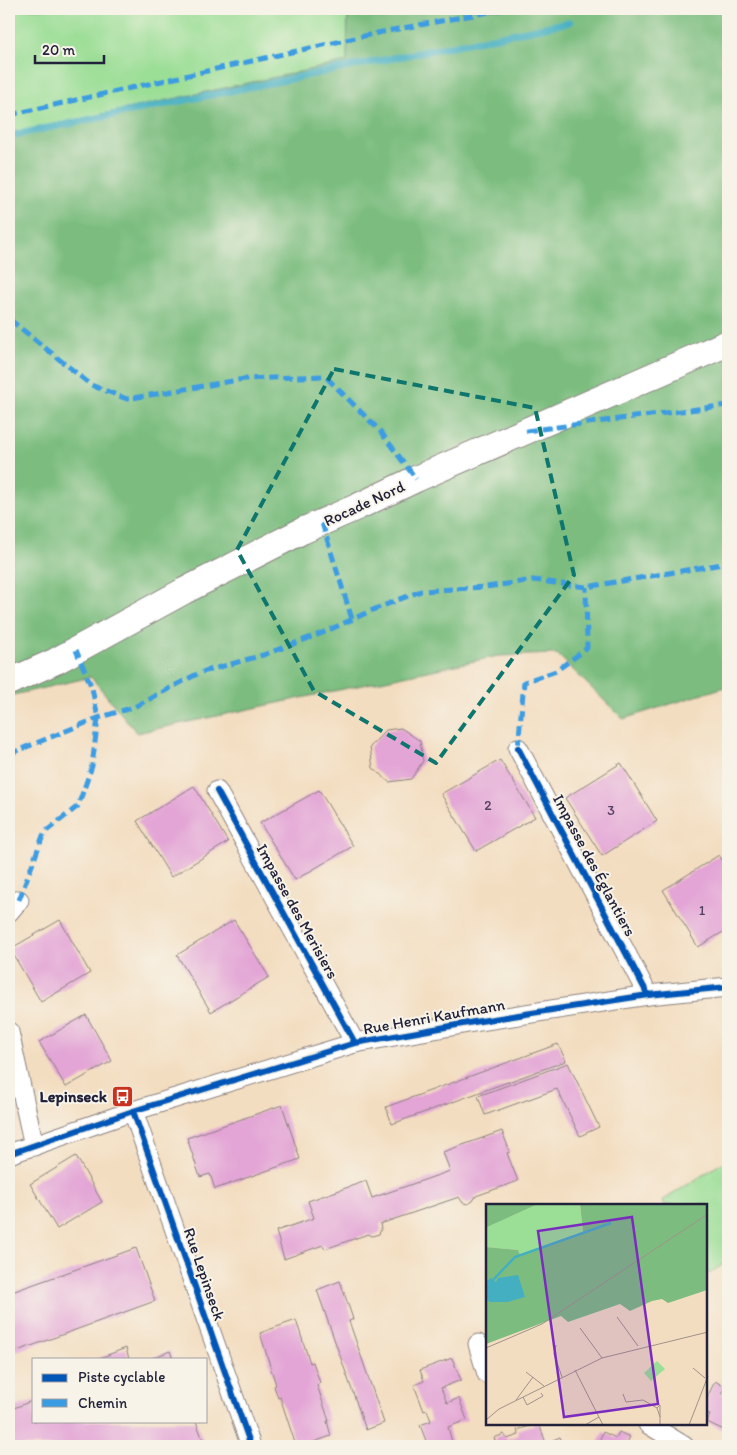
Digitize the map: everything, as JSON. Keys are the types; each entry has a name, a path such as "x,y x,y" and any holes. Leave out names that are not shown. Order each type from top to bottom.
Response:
{"main road":[{"name":"Rocade Nord","path":"9,682 56,661 184,591 302,531 416,479 728,343"}],"street":[{"name":"Impasse des Églantiers","path":"518,748 648,995"},
{"name":"Impasse des Merisiers","path":"217,792 355,1043"},
{"name":"Rue Henri Kaufmann","path":"9,1154 133,1111 355,1043 648,995 728,987"},
{"path":"9,1032 34,1146"},
{"name":"Rue Lepinseck","path":"133,1111 251,1446"},
{"path":"478,1344 486,1371"},
{"path":"650,1425 684,1446"}],"highlighted area":[{"path":"334,369 535,408 574,575 436,763 314,691 237,550"}],"green space":[{"path":"9,9 348,9 347,62 9,134"},
{"path":"348,9 728,9 728,686 623,719 557,654 498,656 137,733 91,677 9,696 9,134 347,62"},
{"path":"728,1159 728,1261 709,1274 707,1271 707,1204 664,1204 662,1201"}],"building":[{"path":"401,728 420,741 423,761 411,779 389,782 373,768 370,747 386,730"},
{"path":"500,760 535,817 476,851 441,794"},
{"path":"621,763 657,821 602,856 565,798"},
{"path":"194,786 228,842 171,877 137,821"},
{"path":"319,790 353,846 295,880 260,823"},
{"path":"719,855 728,870 728,929 698,947 663,890"},
{"path":"60,920 90,973 41,1002 10,949"},
{"path":"234,920 269,977 211,1012 177,955"},
{"path":"86,1015 112,1061 66,1087 39,1042"},
{"path":"558,1044 566,1061 392,1124 386,1107"},
{"path":"568,1063 599,1127 580,1136 557,1089 485,1115 478,1096"},
{"path":"282,1105 300,1159 215,1189 210,1174 200,1177 187,1138"},
{"path":"502,1131 510,1152 507,1153 518,1181 476,1196 468,1204 463,1203 459,1197 380,1224 379,1234 372,1236 368,1234 325,1249 323,1245 284,1259 276,1231 314,1218 308,1201 366,1181 372,1198 450,1171 443,1152"},
{"path":"76,1156 102,1202 57,1229 30,1184"},
{"path":"136,1248 155,1301 9,1354 9,1293"},
{"path":"340,1281 353,1319 349,1321 384,1423 366,1430 317,1290"},
{"path":"296,1320 310,1363 313,1362 320,1383 317,1385 329,1421 327,1421 331,1436 302,1446 296,1446 280,1397 278,1398 274,1386 276,1385 260,1333"},
{"path":"126,1348 129,1358 100,1358"},
{"path":"170,1351 173,1358 152,1358"},
{"path":"452,1358 461,1380 441,1388 447,1403 459,1398 467,1420 448,1427 452,1442 446,1446 428,1446 420,1425 431,1421 427,1410 424,1411 414,1385 424,1381 420,1370"},
{"path":"715,1381 725,1387 722,1393 728,1397 728,1432 707,1422 710,1415 707,1414 707,1398"},
{"path":"32,1401 32,1422 196,1422 205,1446 9,1446 9,1410"},
{"path":"539,1425 546,1443 560,1437 563,1446 497,1446 494,1438 504,1434 507,1439 519,1435 517,1430"},
{"path":"603,1432 616,1438 619,1432 630,1437 625,1446 597,1446"}],"waterway":[{"path":"9,136 570,22"}],"marked path":[{"path":"9,115 382,32 505,9"},
{"path":"9,321 13,322 91,385 127,399 244,379 325,376 380,431 416,479"},
{"path":"526,431 728,405"},
{"path":"322,523 352,619"},
{"path":"9,754 98,718 134,707 199,673 263,655 320,634 421,591 486,587 533,580 586,587 728,563"},
{"path":"518,748 524,682 556,671 587,648 586,587"},
{"path":"19,900 44,833 78,806 92,766 98,718 92,688 76,650"}],"cycle path":[{"path":"518,748 648,995"},
{"path":"217,791 355,1043"},
{"path":"9,1154 133,1111 355,1043 648,995 728,987"},
{"path":"133,1111 251,1446"}],"place":[{"name":"Lepinseck","path":"123,1096"}]}
